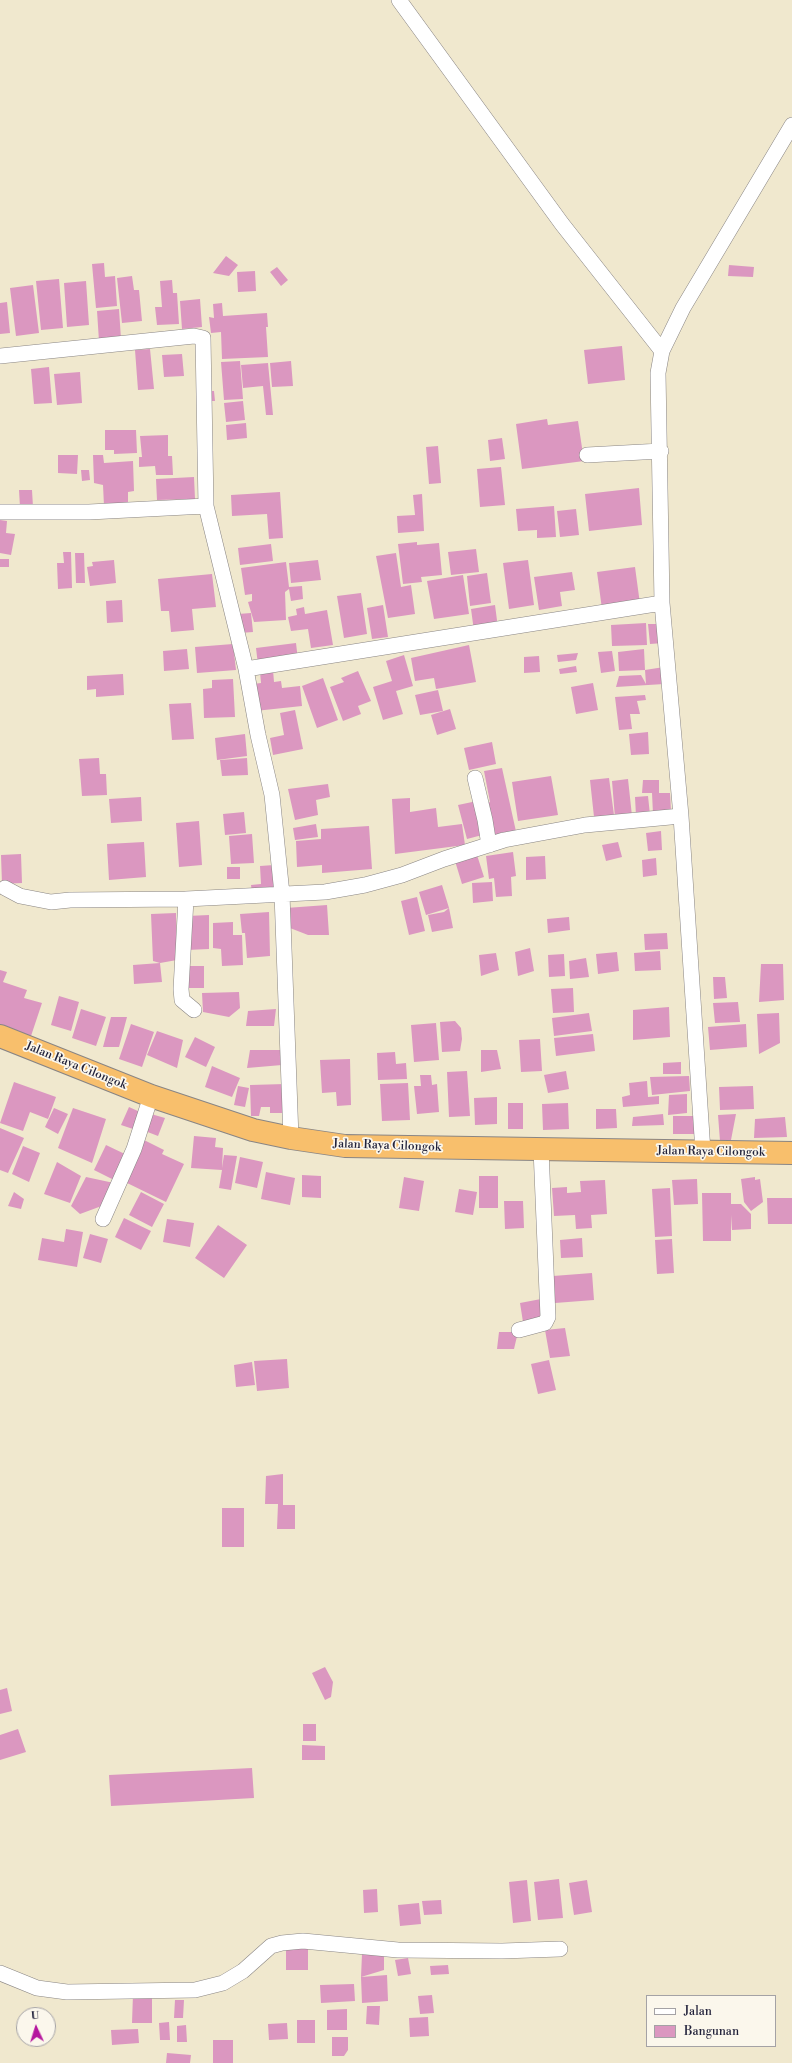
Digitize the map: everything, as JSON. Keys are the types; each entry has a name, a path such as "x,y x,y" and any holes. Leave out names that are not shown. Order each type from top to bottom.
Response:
{"highway":[{"name":"Jalan Raya Cilongok","path":"0,1036 151,1096 253,1130 290,1138 345,1146 792,1153"}],"street":[{"path":"399,0 562,224 662,351"},
{"path":"703,1152 681,816 662,603 661,451 658,373 662,351 683,308 792,125"},
{"path":"0,356 194,336 203,338 206,506 246,669 258,735 272,796 282,894 290,1138"},
{"path":"587,455 661,451"},
{"path":"0,512 89,512 206,506"},
{"path":"246,669 662,603"},
{"path":"475,778 489,845"},
{"path":"5,888 20,896 51,902 70,900 186,899 325,892 365,885 402,875 444,859 504,840 585,825 681,816"},
{"path":"186,899 181,989 182,1000 194,1010"},
{"path":"103,1218 134,1149 151,1096"},
{"path":"519,1330 546,1324 548,1317 541,1149"},
{"path":"0,1973 37,1988 67,1992 195,1990 223,1983 244,1971 271,1946 282,1943 303,1941 398,1950 502,1951 560,1949"}],"building":[{"path":"226,256 238,265 229,276 213,273"},
{"path":"104,263 105,277 115,276 117,306 96,308 92,264"},
{"path":"729,265 754,267 753,277 728,276"},
{"path":"277,267 288,280 281,286 270,272"},
{"path":"255,271 256,291 238,292 237,272"},
{"path":"132,276 134,290 139,290 142,321 122,323 117,278"},
{"path":"59,279 63,328 41,330 36,281"},
{"path":"172,280 173,293 177,293 179,324 157,325 155,307 162,307 160,281"},
{"path":"86,281 89,325 67,327 64,283"},
{"path":"33,285 39,333 16,336 10,288"},
{"path":"200,299 202,327 182,329 180,301"},
{"path":"7,302 10,333 0,334 0,303"},
{"path":"222,303 223,316 267,313 268,327 266,327 268,357 222,359 221,332 211,333 209,317 214,318 213,304"},
{"path":"119,309 121,339 99,341 97,311"},
{"path":"622,346 625,380 588,384 584,350"},
{"path":"150,349 154,389 138,390 135,350"},
{"path":"182,354 184,376 164,377 162,355"},
{"path":"240,361 243,399 224,400 221,362"},
{"path":"291,361 293,386 272,387 270,363"},
{"path":"268,363 273,415 266,415 263,386 243,388 241,365"},
{"path":"49,367 52,403 34,404 31,369"},
{"path":"80,372 82,403 57,405 54,374"},
{"path":"207,391 214,391 215,401 207,401"},
{"path":"243,401 245,420 226,422 224,403"},
{"path":"547,419 548,425 578,421 584,461 522,469 516,424"},
{"path":"246,423 247,438 227,440 226,425"},
{"path":"105,430 136,430 137,453 114,454 114,450 105,450"},
{"path":"168,435 168,456 172,456 173,475 156,475 155,466 139,467 139,457 142,457 140,436"},
{"path":"502,438 505,459 490,461 488,440"},
{"path":"438,446 441,483 429,484 426,447"},
{"path":"58,455 78,455 77,474 58,473"},
{"path":"93,455 103,455 104,463 133,461 134,491 128,492 128,505 104,506 103,485 94,483"},
{"path":"501,467 505,505 480,507 477,469"},
{"path":"81,470 89,470 90,480 82,481"},
{"path":"194,477 195,499 157,500 156,479"},
{"path":"639,488 642,525 589,531 585,494"},
{"path":"19,490 32,490 33,507 20,507"},
{"path":"280,492 283,538 269,539 267,514 232,516 231,495"},
{"path":"422,494 424,531 398,533 397,516 415,515 413,495"},
{"path":"554,506 556,537 537,538 537,530 518,531 516,509"},
{"path":"576,509 579,535 560,537 557,511"},
{"path":"0,520 7,521 6,533 15,534 11,555 0,553"},
{"path":"417,542 417,545 439,543 442,575 421,577 422,582 403,584 398,544"},
{"path":"271,544 273,561 240,565 238,548"},
{"path":"476,549 479,572 451,575 448,552"},
{"path":"63,552 71,552 72,588 58,589 57,563 64,563"},
{"path":"75,553 84,553 85,583 76,583"},
{"path":"396,553 401,587 411,585 415,614 388,618 376,556"},
{"path":"0,559 9,559 9,567 0,567"},
{"path":"114,560 116,583 90,586 87,567 93,566 92,562"},
{"path":"318,560 321,580 291,583 289,563"},
{"path":"528,560 534,605 509,609 503,563"},
{"path":"286,562 289,587 302,586 303,599 291,601 289,589 285,592 286,620 254,622 248,602 252,601 252,594 245,595 241,568"},
{"path":"635,567 640,604 602,609 597,572"},
{"path":"572,572 575,590 560,592 562,606 539,610 534,577"},
{"path":"487,573 491,603 470,606 467,576"},
{"path":"212,574 216,607 192,609 194,630 171,632 169,611 161,611 158,579"},
{"path":"463,575 469,614 434,619 427,581"},
{"path":"361,593 367,634 344,638 337,596"},
{"path":"122,600 123,622 107,623 106,601"},
{"path":"383,605 388,637 372,639 367,608"},
{"path":"495,605 498,628 474,631 471,609"},
{"path":"304,607 305,614 327,610 333,645 311,648 308,629 291,631 288,617 297,615 296,609"},
{"path":"251,613 253,632 240,633 238,614"},
{"path":"646,623 647,645 612,646 611,625"},
{"path":"648,624 662,624 663,643 650,644"},
{"path":"296,643 298,660 258,665 256,648"},
{"path":"233,644 236,670 197,673 195,647"},
{"path":"469,645 476,682 436,689 434,678 415,681 411,658"},
{"path":"187,649 189,669 164,671 163,651"},
{"path":"644,649 645,670 619,671 618,652"},
{"path":"612,651 615,671 601,673 598,652"},
{"path":"578,653 576,660 558,662 557,655"},
{"path":"404,655 413,686 396,691 403,714 383,720 373,687 392,681 386,661"},
{"path":"539,656 540,672 524,673 524,657"},
{"path":"576,666 577,672 560,674 559,669"},
{"path":"664,667 664,684 616,687 619,676 641,675 646,684 645,670"},
{"path":"273,670 274,682 281,681 282,688 300,686 302,706 255,711 253,684 261,683 260,672"},
{"path":"358,671 371,701 358,706 361,714 343,721 330,687 344,682 341,678"},
{"path":"123,674 124,695 96,697 96,689 87,690 87,676"},
{"path":"323,678 338,720 317,728 302,686"},
{"path":"233,679 235,717 204,718 203,689 212,688 212,680"},
{"path":"593,683 598,710 576,714 571,687"},
{"path":"438,690 443,711 420,715 415,695"},
{"path":"645,695 646,700 637,701 640,714 630,714 632,729 619,730 615,697"},
{"path":"191,703 194,739 172,740 169,704"},
{"path":"450,709 456,729 437,735 431,715"},
{"path":"295,710 303,749 273,755 270,738 284,735 280,713"},
{"path":"648,732 649,754 631,755 629,734"},
{"path":"245,734 247,756 217,760 215,738"},
{"path":"492,742 496,764 469,770 464,748"},
{"path":"99,758 100,774 106,774 107,795 82,796 79,759"},
{"path":"247,758 248,775 222,776 220,760"},
{"path":"502,768 517,836 492,841 485,804 490,802 484,771"},
{"path":"551,776 558,815 518,821 512,782"},
{"path":"609,778 614,815 594,817 590,780"},
{"path":"628,779 632,816 615,818 612,781"},
{"path":"643,780 659,780 659,793 670,793 671,812 653,814 652,793 642,793"},
{"path":"328,784 330,797 316,800 318,815 295,820 288,789"},
{"path":"648,796 650,815 636,816 635,797"},
{"path":"141,797 142,821 111,823 109,799"},
{"path":"410,798 410,812 436,808 438,827 462,824 465,845 395,854 392,799"},
{"path":"477,801 486,834 467,839 458,805"},
{"path":"244,812 246,833 225,835 223,814"},
{"path":"199,821 202,865 179,867 176,823"},
{"path":"316,824 318,837 295,840 293,828"},
{"path":"369,826 372,869 322,873 322,865 297,867 296,841 321,839 321,829"},
{"path":"661,831 662,850 648,851 646,833"},
{"path":"252,834 254,863 231,864 229,836"},
{"path":"144,842 146,877 109,880 107,844"},
{"path":"618,842 622,857 606,861 602,845"},
{"path":"513,852 516,876 511,877 512,896 496,897 494,878 489,879 486,856"},
{"path":"21,854 22,883 2,884 1,855"},
{"path":"477,855 484,877 462,884 455,861"},
{"path":"545,856 546,879 526,880 526,857"},
{"path":"656,858 657,875 643,877 642,860"},
{"path":"274,865 275,892 252,893 251,885 261,884 260,866"},
{"path":"227,867 240,867 240,879 227,879"},
{"path":"492,882 493,901 473,903 472,883"},
{"path":"442,885 449,908 426,915 419,892"},
{"path":"417,897 425,931 409,935 401,901"},
{"path":"327,905 329,935 308,935 290,928 286,908"},
{"path":"449,908 453,928 432,932 428,915 444,912"},
{"path":"269,912 270,956 247,958 245,933 242,933 240,914"},
{"path":"176,913 177,960 160,963 153,961 151,914"},
{"path":"209,915 209,949 187,950 187,916"},
{"path":"569,917 570,930 548,933 547,919"},
{"path":"233,922 233,935 242,935 243,965 222,966 221,949 213,948 213,923"},
{"path":"667,933 668,949 645,950 644,934"},
{"path":"530,948 534,971 518,976 515,952"},
{"path":"660,951 661,970 635,971 634,953"},
{"path":"617,952 619,971 598,974 596,954"},
{"path":"496,953 499,970 481,976 479,955"},
{"path":"564,954 565,976 549,977 548,955"},
{"path":"586,958 589,977 570,979 569,961"},
{"path":"160,963 162,982 134,984 133,965"},
{"path":"761,964 783,964 784,1000 759,1002"},
{"path":"188,966 204,966 204,988 187,988"},
{"path":"0,970 7,972 3,982 27,990 24,998 42,1003 31,1036 0,1026"},
{"path":"713,977 725,977 727,998 714,999"},
{"path":"573,988 574,1012 553,1013 551,989"},
{"path":"239,992 240,1008 229,1017 203,1012 202,993"},
{"path":"59,996 79,1002 71,1031 51,1025"},
{"path":"738,1002 740,1022 715,1023 713,1003"},
{"path":"669,1007 670,1037 633,1040 633,1010"},
{"path":"81,1009 106,1017 96,1046 72,1038"},
{"path":"276,1009 274,1026 246,1026 248,1011"},
{"path":"589,1013 592,1031 554,1036 552,1018"},
{"path":"779,1013 780,1043 759,1054 757,1014"},
{"path":"111,1017 127,1017 119,1047 103,1047"},
{"path":"455,1021 461,1028 462,1039 460,1051 442,1052 440,1022"},
{"path":"436,1023 439,1060 414,1062 411,1025"},
{"path":"131,1024 154,1032 142,1067 119,1059"},
{"path":"746,1024 747,1047 710,1050 708,1027"},
{"path":"157,1031 183,1040 177,1068 147,1055"},
{"path":"593,1034 595,1051 556,1056 554,1038"},
{"path":"195,1037 215,1047 206,1067 185,1057"},
{"path":"540,1039 542,1071 521,1072 519,1040"},
{"path":"250,1050 282,1050 282,1065 247,1068"},
{"path":"481,1050 497,1050 501,1069 481,1072"},
{"path":"395,1052 396,1064 406,1063 407,1079 378,1080 377,1053"},
{"path":"350,1059 351,1105 337,1106 336,1092 322,1093 320,1060"},
{"path":"681,1062 681,1074 663,1074 663,1063"},
{"path":"212,1066 240,1078 232,1097 205,1087"},
{"path":"467,1071 470,1116 449,1117 447,1072"},
{"path":"566,1071 569,1089 548,1093 544,1075"},
{"path":"420,1075 431,1075 432,1085 437,1084 439,1112 417,1114 414,1086 421,1086"},
{"path":"689,1076 690,1091 652,1095 650,1077"},
{"path":"647,1081 648,1097 659,1096 659,1104 623,1107 622,1097 630,1095 629,1083"},
{"path":"14,1082 56,1097 48,1119 30,1112 23,1131 0,1123"},
{"path":"408,1083 410,1120 382,1121 380,1084"},
{"path":"285,1084 286,1113 270,1113 270,1107 261,1107 259,1116 251,1116 250,1085"},
{"path":"238,1086 249,1088 245,1107 234,1105"},
{"path":"753,1086 754,1109 720,1110 719,1087"},
{"path":"687,1094 687,1113 668,1115 669,1095"},
{"path":"497,1097 497,1124 475,1125 474,1098"},
{"path":"508,1103 523,1103 523,1129 508,1129"},
{"path":"568,1103 569,1129 543,1130 542,1104"},
{"path":"129,1107 140,1112 133,1129 121,1125"},
{"path":"54,1108 68,1114 58,1134 45,1127"},
{"path":"73,1108 106,1119 92,1163 58,1148"},
{"path":"596,1109 616,1109 617,1128 596,1129"},
{"path":"151,1114 165,1118 158,1136 145,1131"},
{"path":"663,1114 664,1125 632,1126 633,1117"},
{"path":"736,1114 731,1140 720,1141 718,1115"},
{"path":"673,1116 696,1116 696,1134 673,1134"},
{"path":"785,1117 787,1137 754,1138 755,1119"},
{"path":"0,1128 24,1138 8,1173 0,1170"},
{"path":"194,1136 216,1138 215,1147 223,1148 222,1168 224,1155 237,1156 231,1190 219,1188 222,1170 191,1168"},
{"path":"144,1140 164,1150 162,1154 184,1164 166,1202 123,1181"},
{"path":"106,1145 129,1156 116,1181 94,1170"},
{"path":"23,1146 40,1153 29,1182 12,1174"},
{"path":"240,1157 263,1162 257,1188 235,1183"},
{"path":"57,1162 81,1176 70,1203 44,1194"},
{"path":"266,1172 295,1178 290,1205 261,1199"},
{"path":"302,1175 321,1176 321,1198 302,1197"},
{"path":"479,1176 498,1176 498,1208 479,1208"},
{"path":"86,1177 114,1183 107,1204 80,1214 71,1206"},
{"path":"404,1177 424,1181 419,1211 399,1208"},
{"path":"755,1177 755,1180 760,1179 763,1202 751,1211 744,1202 741,1179"},
{"path":"697,1179 698,1204 674,1205 672,1180"},
{"path":"605,1180 607,1214 591,1215 592,1228 576,1229 575,1215 554,1216 552,1188 567,1187 567,1193 581,1192 580,1181"},
{"path":"670,1188 672,1236 655,1237 652,1189"},
{"path":"459,1189 477,1192 473,1215 455,1212"},
{"path":"14,1192 24,1199 21,1209 8,1206"},
{"path":"141,1192 164,1204 152,1227 129,1215"},
{"path":"702,1193 731,1193 731,1204 741,1204 751,1214 751,1229 732,1230 731,1215 731,1241 703,1241"},
{"path":"767,1198 792,1198 792,1224 768,1224"},
{"path":"504,1201 523,1201 524,1228 505,1229"},
{"path":"124,1218 151,1231 141,1250 115,1237"},
{"path":"167,1219 194,1223 190,1247 163,1242"},
{"path":"218,1225 247,1245 224,1278 195,1258"},
{"path":"66,1229 83,1232 77,1267 38,1260 42,1238 64,1242"},
{"path":"90,1234 108,1239 101,1263 83,1258"},
{"path":"582,1238 583,1257 561,1258 560,1240"},
{"path":"672,1239 674,1273 657,1274 655,1240"},
{"path":"592,1273 594,1300 555,1303 553,1276"},
{"path":"541,1299 544,1318 523,1322 520,1303"},
{"path":"565,1328 570,1356 550,1358 545,1330"},
{"path":"499,1332 518,1332 514,1349 497,1349"},
{"path":"287,1359 289,1388 257,1391 254,1361"},
{"path":"549,1360 556,1390 538,1394 531,1364"},
{"path":"252,1362 255,1385 236,1387 234,1365"},
{"path":"283,1474 283,1505 295,1505 295,1529 277,1529 278,1504 265,1504 266,1476"},
{"path":"222,1508 244,1508 244,1547 222,1547"},
{"path":"325,1667 333,1682 331,1697 325,1700 312,1673"},
{"path":"7,1688 12,1711 0,1714 0,1690"},
{"path":"303,1724 316,1724 316,1741 303,1741"},
{"path":"18,1729 26,1752 0,1760 0,1735"},
{"path":"302,1745 325,1746 325,1760 302,1760"},
{"path":"252,1768 254,1798 111,1806 109,1775"},
{"path":"559,1879 563,1918 538,1920 534,1882"},
{"path":"527,1880 531,1921 513,1923 509,1882"},
{"path":"587,1880 592,1912 574,1915 569,1883"},
{"path":"377,1889 378,1912 364,1913 363,1890"},
{"path":"441,1900 442,1914 424,1915 422,1901"},
{"path":"419,1903 421,1924 400,1926 398,1905"},
{"path":"286,1949 308,1949 308,1970 286,1970"},
{"path":"362,1954 384,1955 384,1970 361,1977"},
{"path":"408,1958 411,1974 398,1976 395,1960"},
{"path":"448,1965 449,1974 431,1975 430,1966"},
{"path":"387,1975 388,2001 362,2003 361,1977"},
{"path":"354,1984 355,2001 321,2003 320,1985"},
{"path":"133,1994 152,1995 152,2023 132,2023"},
{"path":"432,1995 434,2013 420,2014 418,1996"},
{"path":"175,2000 184,2000 183,2018 174,2018"},
{"path":"367,2006 380,2006 379,2025 366,2024"},
{"path":"347,2009 347,2030 327,2030 327,2010"},
{"path":"428,2017 429,2036 410,2037 409,2018"},
{"path":"297,2020 315,2020 315,2043 297,2043"},
{"path":"169,2022 170,2040 160,2040 159,2023"},
{"path":"287,2023 288,2039 269,2040 268,2024"},
{"path":"186,2025 187,2042 177,2042 177,2026"},
{"path":"138,2029 139,2043 112,2045 111,2030"},
{"path":"332,2037 348,2037 348,2050 344,2056 332,2056"},
{"path":"213,2040 233,2040 233,2063 213,2063"},
{"path":"167,2053 191,2055 190,2063 166,2063"}]}
